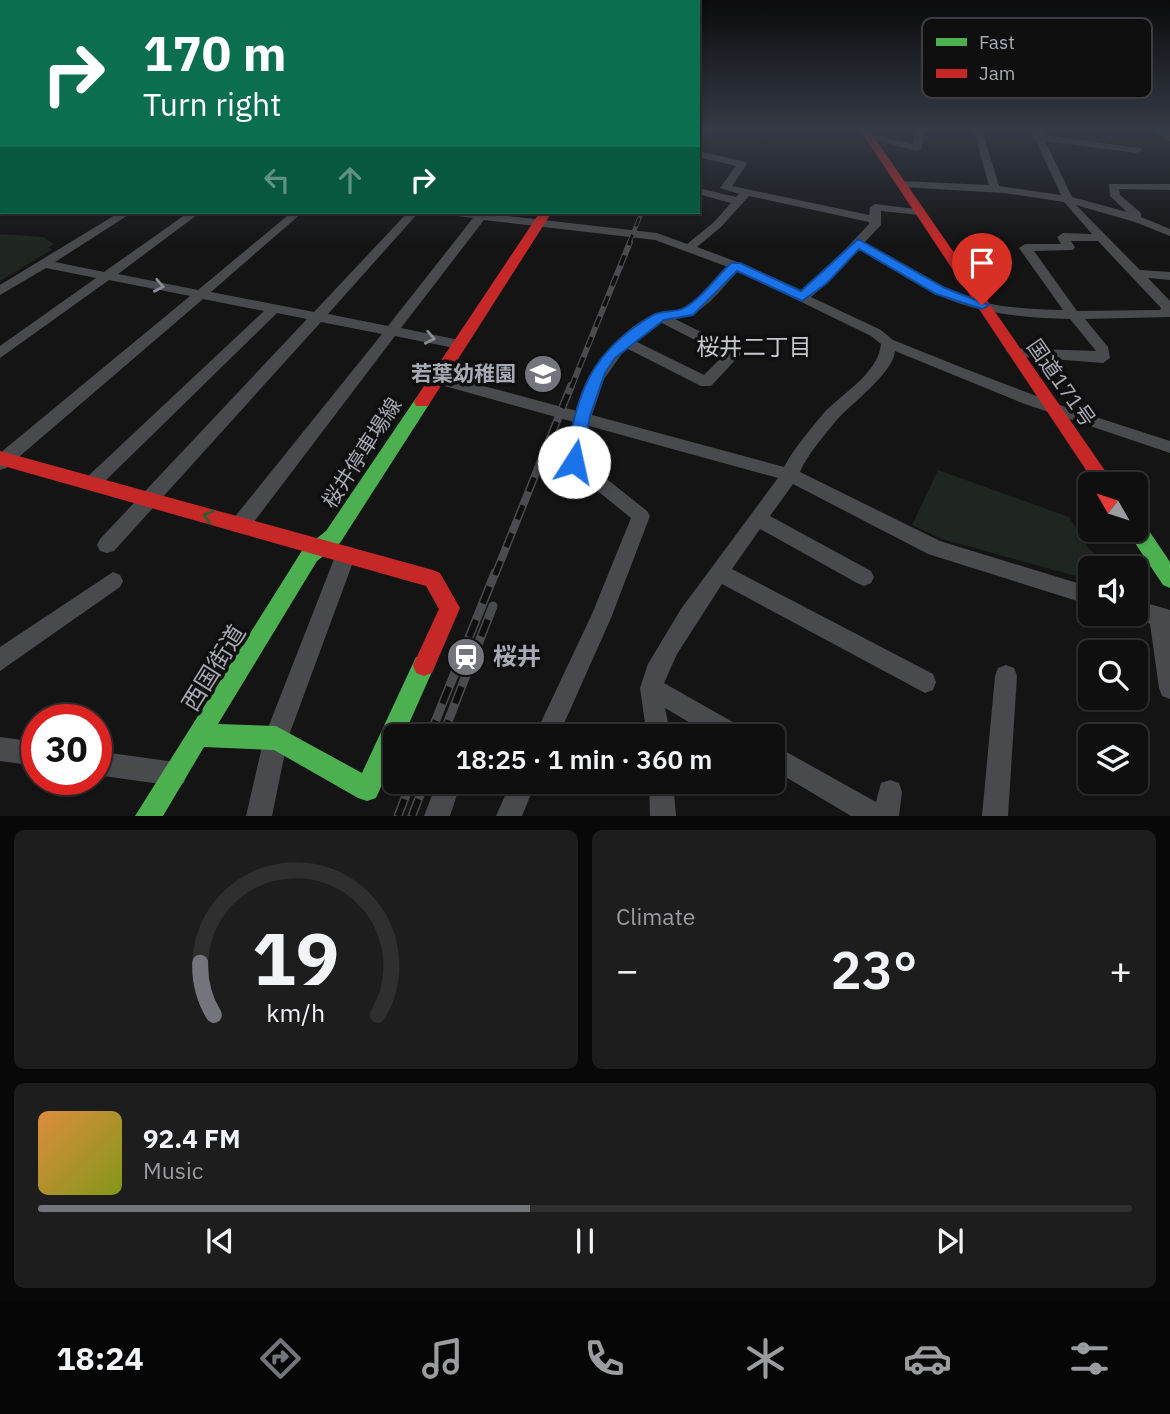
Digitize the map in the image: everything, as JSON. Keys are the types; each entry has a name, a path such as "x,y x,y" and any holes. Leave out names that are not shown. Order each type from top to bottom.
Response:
{"main road":[{"name":"国道171号","path":"890,168 1097,472"},
{"path":"435,378 542,218"},
{"name":"桜井停車場線","path":"321,547 333,537 435,378"},
{"path":"2,460 433,579 450,608 367,789 276,738 199,735"},
{"path":"1145,542 1170,579"},
{"name":"西国街道","path":"148,816 310,555 321,547"}],"street":[{"path":"739,168 725,188 741,197"},
{"path":"989,168 995,189"},
{"path":"858,243 940,291 982,305 1073,314 1165,314 1168,307 1140,274 1068,200 1053,168"},
{"path":"1170,178 1164,178 1170,186"},
{"path":"901,184 995,189 1068,200 1151,224"},
{"path":"1170,186 1113,186 1115,196 1123,206 1170,233"},
{"path":"700,191 876,220"},
{"path":"690,247 717,225 741,197"},
{"path":"802,297 823,280 858,243 876,220 875,206 920,212"},
{"path":"0,291 124,214"},
{"path":"0,353 193,214"},
{"path":"2,460 296,214"},
{"path":"107,545 413,214"},
{"path":"464,214 542,218 639,234 690,247 736,265 876,333 888,343 989,387 1054,408 1085,422 1170,447"},
{"path":"240,524 481,216"},
{"path":"1013,351 1103,358 1103,351 1042,271 1041,265 1025,248 1069,247 1063,237 1104,238"},
{"path":"44,264 459,344"},
{"path":"552,724 601,618 641,516 574,462 582,416 598,372 610,354 660,317 688,312 736,265"},
{"path":"1140,274 1170,276"},
{"path":"92,484 274,308"},
{"path":"626,342 706,382 734,354 660,317"},
{"path":"657,724 651,688 658,667 719,572 790,475 793,466 830,417 887,358 888,343"},
{"path":"435,378 790,475 935,548 1078,592"},
{"path":"758,519 863,577"},
{"path":"1148,535 1170,541"},
{"path":"259,816 276,738 346,554"},
{"path":"719,572 925,682"},
{"path":"0,660 113,581"},
{"path":"1164,618 1170,688"},
{"path":"995,816 1006,676"},
{"path":"651,688 714,724"},
{"path":"0,749 21,752"},
{"path":"785,763 876,816"},
{"path":"112,764 175,774"},
{"path":"437,816 445,794"},
{"path":"509,816 519,794"},
{"path":"662,794 663,816"}],"shaded area":[{"path":"0,234 43,237 54,244 48,248 53,249 0,281"},
{"path":"938,470 1069,517 1078,531 1078,542 1085,542 1098,556 1078,556 1078,577 942,539 912,525"}],"railway":[{"path":"629,243 641,214"},
{"path":"571,388 630,242"},
{"path":"495,575 571,386"},
{"path":"434,724 495,573"},
{"path":"447,724 493,606"},
{"path":"398,816 406,794"},
{"path":"412,816 420,794"}],"traffic: fast":[{"path":"148,816 310,555 333,537 422,402"},
{"path":"1145,542 1170,579"},
{"path":"199,735 276,738 367,789 424,665"}],"traffic: jam":[{"path":"890,168 1097,472"},
{"path":"422,402 545,214"},
{"path":"0,458 433,579 450,608 424,665"}],"place":[{"name":"若葉幼稚園","path":"543,374"},
{"name":"桜井","path":"466,657"}],"district":[{"name":"桜井二丁目","path":"754,347"}],"route":[{"path":"574,462 582,416 598,372 610,354 660,317 688,312 736,265 802,297 823,280 858,243 940,291 982,305"}]}
